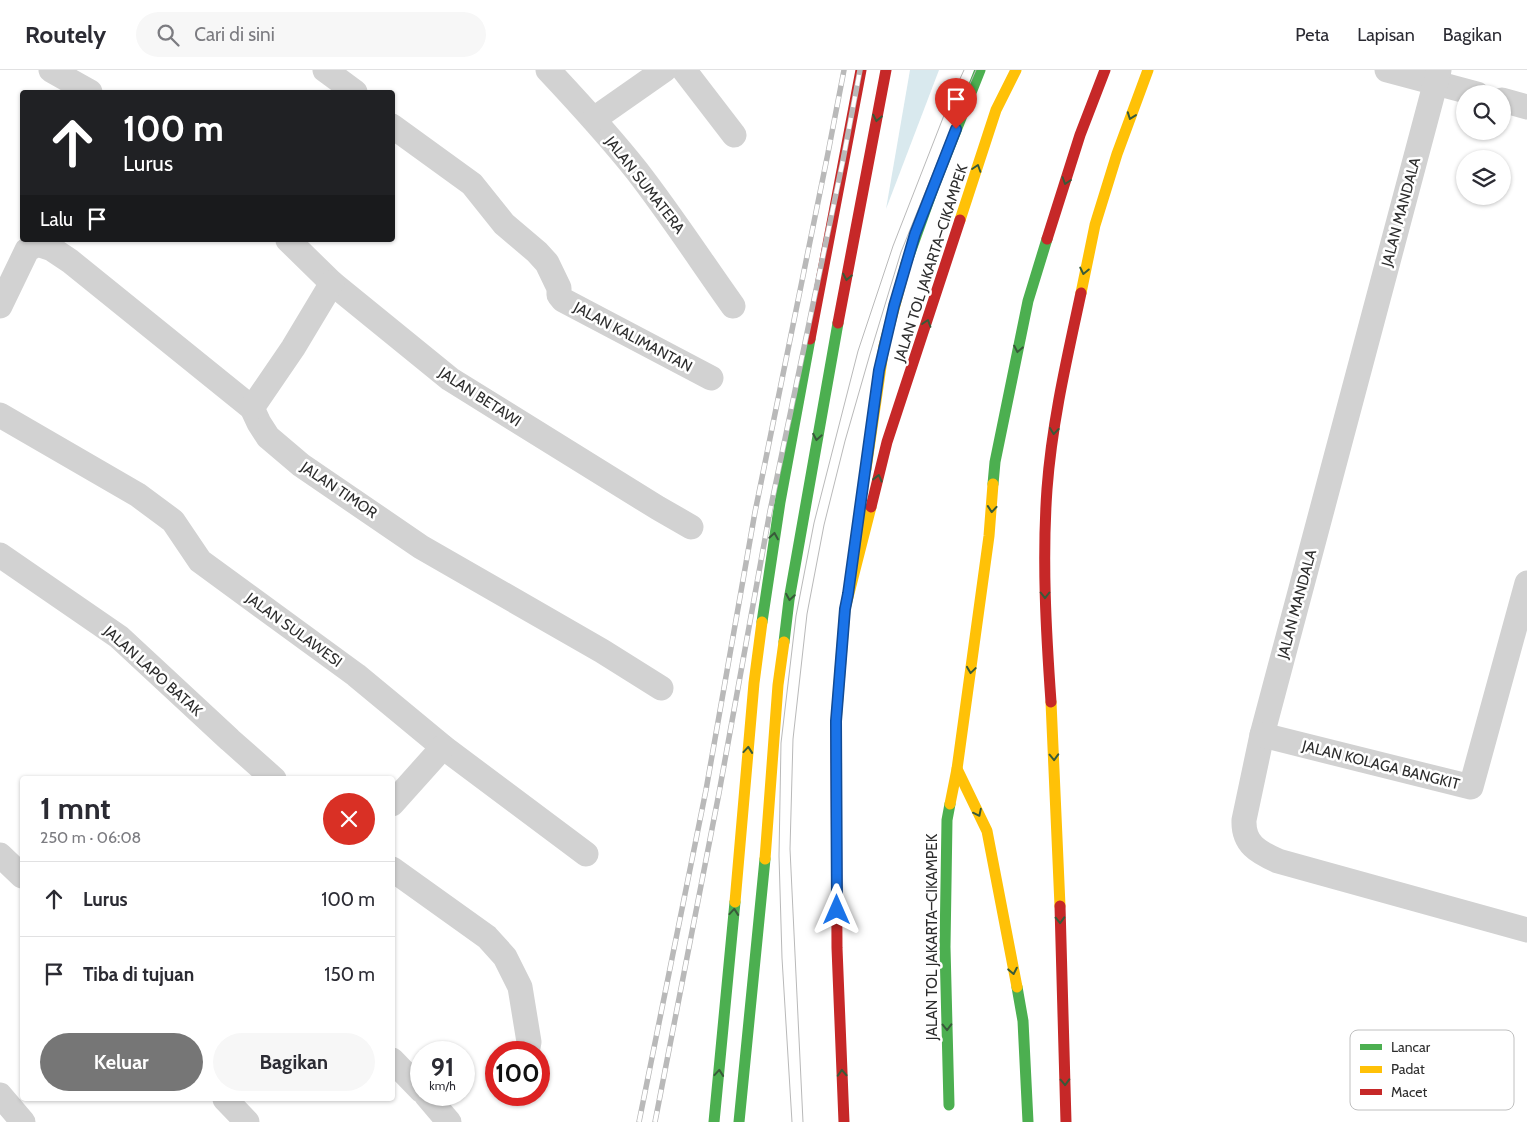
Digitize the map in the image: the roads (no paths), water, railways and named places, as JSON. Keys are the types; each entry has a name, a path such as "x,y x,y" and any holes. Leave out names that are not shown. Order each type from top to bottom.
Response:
{"highway":[{"path":"714,1122 754,683 764,606 780,502 861,70"},
{"path":"739,1122 765,854 778,685 789,600 826,387 886,70"},
{"path":"864,478 879,370 894,306 915,234 980,70"},
{"name":"JALAN TOL JAKARTA–CIKAMPEK","path":"844,1122 837,948 836,721 845,609 888,442 996,110 1016,70"},
{"name":"JALAN TOL JAKARTA–CIKAMPEK","path":"949,1105 945,947 946,820 957,770 989,536 995,462 1028,301 1080,135 1105,70"},
{"path":"1066,1122 1062,948 1053,729 1045,610 1044,546 1048,488 1057,404 1094,225 1117,154 1148,70"},
{"path":"848,594 862,498"},
{"path":"957,770 987,831 1023,1021 1028,1122"}],"street":[{"path":"51,70 86,90"},
{"path":"325,70 351,90"},
{"name":"JALAN SUMATERA","path":"548,70 594,119 636,170 671,216 733,306"},
{"path":"594,119 664,70"},
{"path":"1387,70 1437,76 1474,85"},
{"path":"690,72 734,135"},
{"name":"JALAN MANDALA","path":"1437,76 1262,735 1244,820 1244,831 1257,850 1278,861 1527,930"},
{"path":"1511,103 1527,107"},
{"name":"JALAN KALIMANTAN","path":"395,128 472,184 504,224 537,252 546,263 559,288 559,295 563,300 710,378"},
{"name":"JALAN BETAWI","path":"290,242 332,283 450,379 691,527"},
{"path":"0,306 27,250 37,244 54,245"},
{"name":"JALAN TIMOR","path":"54,245 70,261 252,408 268,437 301,465 422,547 602,651 661,688"},
{"path":"252,408 293,348 332,283"},
{"name":"JALAN SULAWESI","path":"0,415 138,495 173,521 200,561 356,675 443,747 586,854"},
{"name":"JALAN LAPO BATAK","path":"0,555 120,637 271,776"},
{"name":"JALAN KOLAGA BANGKIT","path":"1262,735 1471,787 1525,598"},
{"path":"395,801 443,747"},
{"path":"0,855 20,874"},
{"path":"395,871 487,937 505,957 520,987 529,1041"},
{"path":"395,1063 410,1079"},
{"path":"0,1095 23,1122"},
{"path":"228,1101 247,1122"},
{"path":"436,1106 450,1122"}],"tram line":[{"path":"792,1122 782,958 779,856 781,743 796,616 814,523 858,351 893,246 948,105 964,70"},
{"path":"803,1122 790,849 793,739 807,614 824,525 845,441 901,252 976,70"}],"railway":[{"path":"639,1122 706,790 755,512 844,70"},
{"path":"655,1122 719,793 770,511 860,70"}]}
